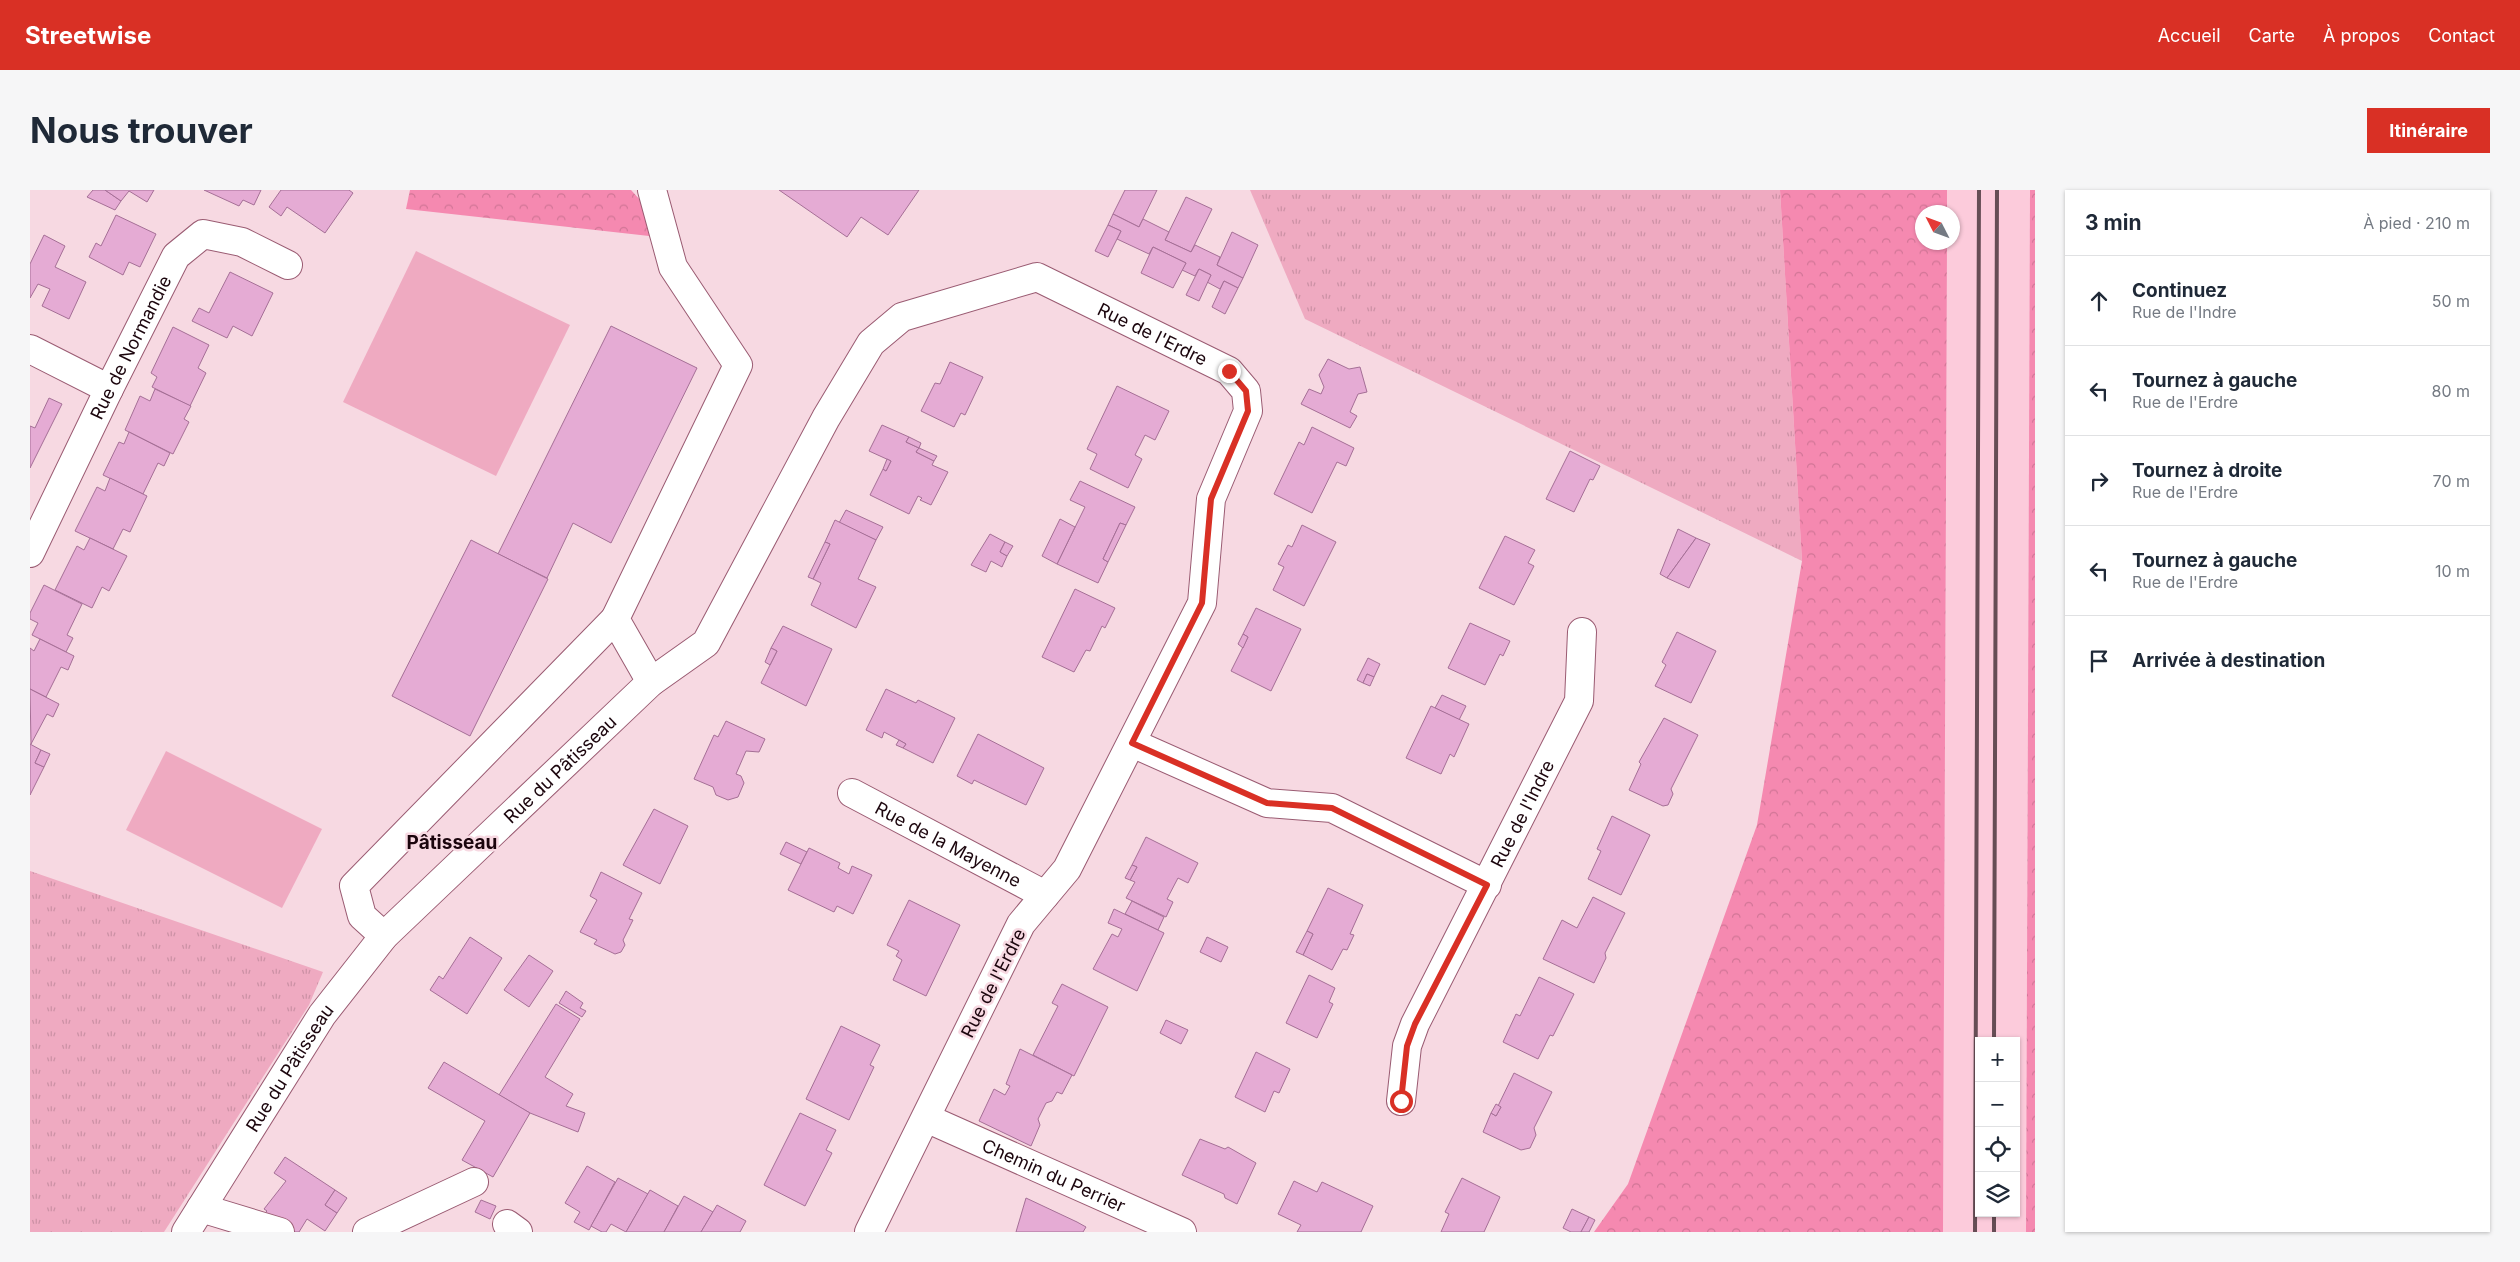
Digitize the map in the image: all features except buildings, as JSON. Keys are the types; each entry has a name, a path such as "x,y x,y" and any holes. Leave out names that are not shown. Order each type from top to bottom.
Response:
{"street":[{"path":"384,936 362,916 354,886 616,619 738,365 673,267 652,190"},
{"name":"Rue de Normandie","path":"30,553 108,389 176,256 203,234 242,242 288,264"},
{"name":"Rue de l'Erdre","path":"826,418 871,343 902,317 1037,276 1229,371 1246,391 1248,411 1211,499 1202,603 1067,869 1021,924 869,1232"},
{"path":"30,350 108,389"},
{"name":"Rue du Pâtisseau","path":"186,1232 322,1015 384,936 651,682 706,642 826,418"},
{"path":"616,619 651,682"},
{"name":"Rue de l'Indre","path":"1401,1101 1407,1046 1415,1024 1579,701 1582,632"},
{"path":"1132,743 1267,803 1332,808 1487,885"},
{"name":"Rue de la Mayenne","path":"852,793 1045,895"},
{"name":"Chemin du Perrier","path":"926,1118 1182,1232"},
{"path":"367,1232 474,1182"},
{"path":"202,1208 280,1232"}],"shaded area":[{"path":"1947,190 2030,190 2026,1232 1943,1232 1947,250 1960,250 1960,205 1947,205"}],"green space":[{"path":"410,190 631,190 676,239 406,209"},
{"path":"1250,190 1780,190 1802,561 1305,319"},
{"path":"1780,190 1947,190 1947,205 1915,205 1915,250 1947,250 1943,1232 1594,1232 1628,1184 1757,825 1802,561"},
{"path":"2030,190 2035,190 2035,1232 2026,1232"},
{"path":"416,251 570,325 496,476 343,402"},
{"path":"166,751 322,829 282,908 126,830"},
{"path":"30,871 323,972 309,1005 164,1232 30,1232"}],"railway":[{"path":"1975,1232 1979,190"},
{"path":"1994,1037 1997,190"},
{"path":"1994,1217 1994,1232"}],"district":[{"name":"Pâtisseau","path":"452,842"}],"route":[{"path":"1229,371 1246,391 1248,411 1211,499 1202,603 1132,743 1267,803 1332,808 1487,885 1415,1024 1407,1046 1401,1101"}]}
